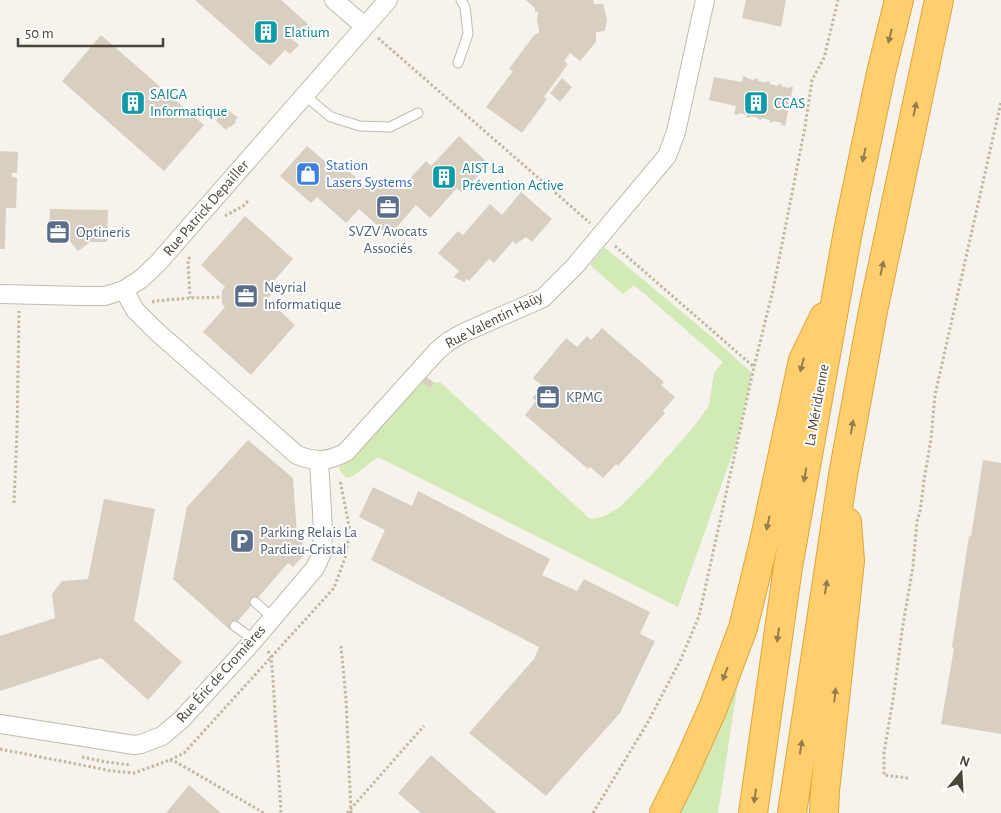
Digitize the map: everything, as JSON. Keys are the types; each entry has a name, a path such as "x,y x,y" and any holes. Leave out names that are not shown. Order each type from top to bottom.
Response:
{"highway":[{"name":"La Méridienne","path":"753,813 788,568 848,231 881,72 899,0"},
{"path":"792,813 843,475 873,311 939,0"},
{"path":"664,813 713,708 743,628 764,542 803,360 838,289"},
{"path":"824,813 850,561 843,475"}],"street":[{"path":"334,0 364,26"},
{"name":"Rue Patrick Depailler","path":"0,294 105,296 124,290 141,279 158,263 388,0"},
{"name":"Rue Valentin Haüy","path":"124,290 135,310 156,331 297,455 311,460 336,458 346,452 437,350 463,333 543,298 575,266 667,156 676,132 706,0"},
{"name":"Rue Éric de Cromières","path":"0,724 134,745 162,736 182,719 254,640 315,568 322,552 323,529 319,460"}],"lane":[{"path":"458,63 468,34 465,6 461,0"},
{"path":"304,95 331,117 360,126 390,127 418,113"},
{"path":"255,602 272,618"},
{"path":"235,626 254,640"}],"path":[{"path":"593,813 648,722 681,659 699,616 754,367 774,290 812,80 824,58 838,0"},
{"path":"364,26 578,213"},
{"path":"908,778 884,775 884,753 913,566 917,520 920,512 936,395 1001,102"},
{"path":"220,222 249,200"},
{"path":"621,251 754,367"},
{"path":"194,252 188,260 190,298 222,297"},
{"path":"14,503 19,306"},
{"path":"254,640 268,650 271,657 281,813"},
{"path":"341,646 346,699 351,811"},
{"path":"347,813 351,811 424,726"},
{"path":"170,760 264,813"}],"green space":[{"path":"604,247 752,373 736,444 678,607 378,457 353,476 346,478 338,468 353,458 425,376 434,383 440,382 590,519 602,517 619,508 691,430 709,406 714,373 723,362 634,285 623,294 590,265"},
{"path":"740,670 718,813 676,813"}],"building":[{"name":"Elatium","path":"195,0 281,0 308,24 293,40 299,45 290,54 285,50 270,66"},
{"path":"526,0 593,0 594,4 603,4 607,19 605,31 596,32 596,42 580,61 570,53 564,61 568,64 544,97 547,99 522,133 486,107 513,71 509,69 534,35 539,33 538,13 537,11 535,12 535,8"},
{"path":"746,0 786,0 781,27 742,18"},
{"name":"SAIGA Informatique","path":"101,35 204,125 164,171 62,81"},
{"name":"CCAS","path":"743,76 754,80 755,78 766,83 766,81 770,82 770,84 778,86 782,84 781,86 793,87 785,126 781,125 782,123 769,122 770,120 762,118 761,120 751,116 750,118 746,117 747,115 739,113 738,115 734,114 736,106 709,100 714,77 742,82"},
{"path":"562,78 572,87 560,102 550,93"},
{"path":"226,108 238,118 226,130 216,121"},
{"path":"459,136 489,164 462,193 457,188 430,218 416,205 389,236 359,209 346,223 317,197 311,203 280,176 307,146 336,171 342,165 372,192 385,178 399,190 426,161 431,166"},
{"path":"0,151 18,152 17,173 12,173 12,177 17,178 16,208 6,208 5,249 0,249"},
{"path":"521,192 552,219 532,242 526,237 516,244 513,241 494,263 489,259 469,281 467,279 464,282 454,277 459,271 438,253 458,231 463,235 490,204 502,215"},
{"path":"50,209 108,210 107,242 90,242 78,251 70,241 49,240"},
{"name":"Neyrial Informatique","path":"245,216 293,259 266,290 271,295 267,299 295,325 251,375 203,332 225,307 222,304 222,291 225,287 201,265"},
{"path":"602,328 664,382 661,385 675,397 663,411 665,413 618,466 616,464 603,478 590,467 588,469 525,415 536,401 532,398 543,386 533,378 566,338 577,347 587,336 591,340"},
{"path":"425,376 434,383 430,388 421,380"},
{"name":"Parking Relais La Pardieu-Cristal","path":"248,440 293,478 297,534 302,533 303,556 293,567 288,563 230,630 173,579 187,507"},
{"path":"983,460 1001,463 1001,734 941,724 954,648 952,647 969,536 971,537"},
{"path":"373,487 412,506 418,491 550,559 542,575 577,591 584,579 650,612 640,634 655,641 620,713 546,796 469,733 534,659 539,647 371,560 385,530 359,517"},
{"path":"104,499 155,509 134,620 182,662 148,700 101,658 0,691 0,636 55,618 52,594 62,581 88,579"},
{"path":"431,755 497,813 421,813 398,793"},
{"path":"189,785 221,813 166,813"}],"place":[{"name":"Elatium","path":"266,32"},
{"name":"SAIGA Informatique","path":"133,103"},
{"name":"CCAS","path":"756,103"},
{"name":"Station Lasers Systems","path":"308,174"},
{"name":"AIST La Prévention Active","path":"444,177"},
{"name":"SVZV Avocats Associés","path":"388,207"},
{"name":"Optineris","path":"58,232"},
{"name":"Neyrial Informatique","path":"246,296"},
{"name":"KPMG","path":"548,397"},
{"name":"Parking Relais La Pardieu-Cristal","path":"242,541"}]}
